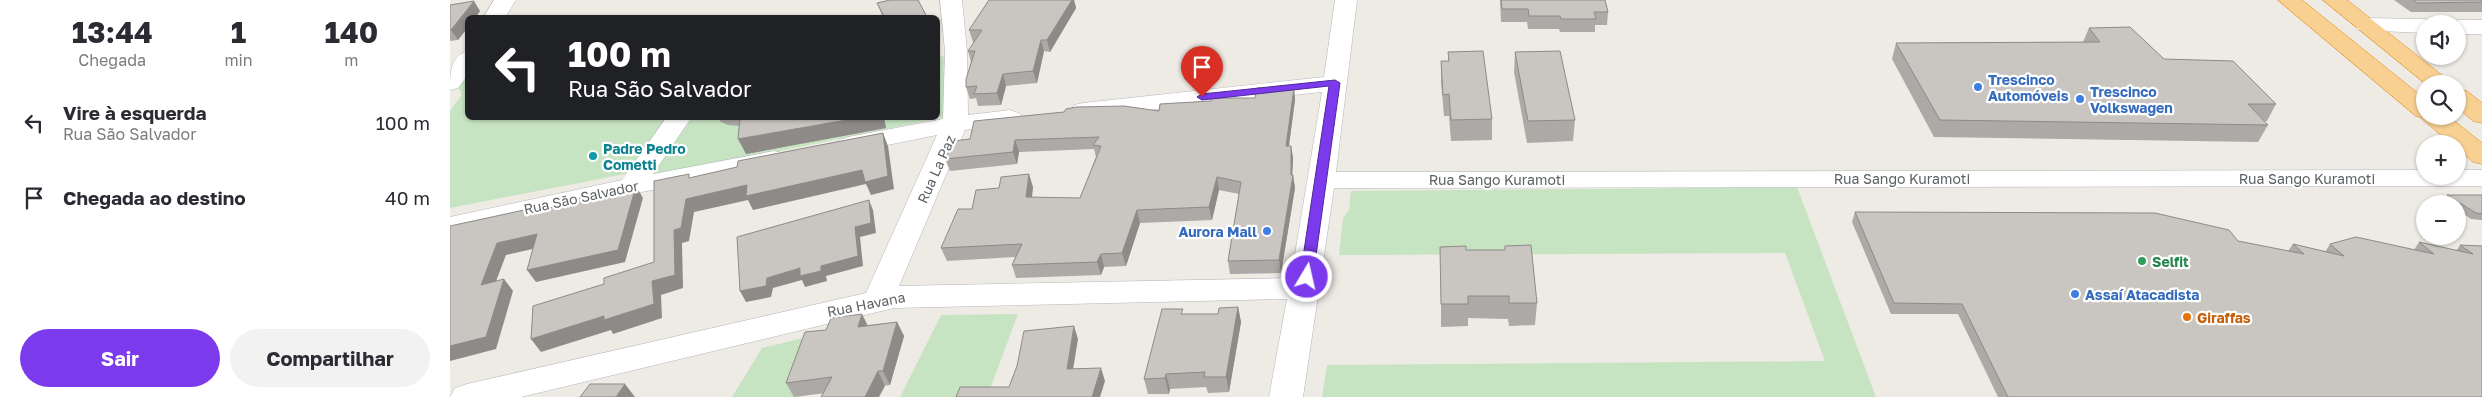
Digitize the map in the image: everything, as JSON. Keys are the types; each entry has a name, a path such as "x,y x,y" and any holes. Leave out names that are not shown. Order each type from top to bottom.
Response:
{"highway":[{"path":"2289,0 2416,104"},
{"path":"2334,0 2430,75"},
{"path":"2466,103 2482,116"},
{"path":"2443,125 2482,156"}],"street":[{"path":"496,15 506,0"},
{"name":"Rua La Paz","path":"878,300 955,124 947,51 951,0"},
{"path":"1286,397 1322,180 1346,0"},
{"path":"2366,25 2416,26"},
{"path":"2466,27 2482,27"},
{"path":"450,83 463,59"},
{"path":"1062,113 1335,83"},
{"path":"828,149 955,124 1033,116"},
{"path":"631,186 677,120"},
{"name":"Rua São Salvador","path":"450,226 631,186 798,154"},
{"name":"Rua Sango Kuramoti","path":"1322,180 2482,178"},
{"name":"Rua Havana","path":"467,397 551,386 878,300 919,294 1305,288"}],"green space":[{"path":"946,56 944,117 940,118 940,57"},
{"path":"465,68 465,120 668,120 637,170 630,173 450,208 450,111 461,96 461,92 453,82"},
{"path":"685,120 930,120 660,176 656,176 649,171"},
{"path":"1797,187 1876,397 1322,397 1327,365 1825,361 1785,253 1339,255 1343,218 1349,210 1351,191"},
{"path":"1018,314 987,397 900,397 941,315"},
{"path":"840,329 801,397 732,397 762,348"}],"building":[{"path":"890,0 918,0 926,15 883,15 877,3"},
{"path":"989,0 1072,0 1047,40 1041,40 1033,71 1003,74 997,93 974,94 977,86 966,87 966,79 975,51 968,51 982,30 969,30"},
{"path":"1501,0 1605,0 1608,12 1594,12 1596,19 1561,19 1560,16 1529,16 1528,9 1502,9"},
{"path":"2413,0 2482,0 2482,2 2417,3"},
{"path":"474,1 451,30 450,30 450,5"},
{"name":"Trescinco Volkswagen","path":"2130,27 2164,59 2233,61 2276,104 2248,104 2268,125 1940,120 1896,43 2100,42 2089,28"},
{"path":"1483,51 1492,119 1451,120 1449,94 1443,95 1441,61 1449,61 1448,52"},
{"path":"1560,51 1575,120 1528,121 1515,52"},
{"path":"1257,88 1294,88 1286,146 1291,146 1291,175 1293,175 1279,260 1228,261 1241,182 1217,177 1209,207 1137,210 1122,253 1101,254 1097,262 1012,265 1022,244 941,248 958,209 972,209 976,190 999,188 1001,177 1029,174 1026,197 1080,198 1101,146 1093,145 1099,137 1015,140 1013,152 945,159 953,141 970,139 974,121 1064,112 1066,109 1076,107 1124,106 1159,111 1160,104 1211,101 1212,98 1255,98"},
{"path":"740,120 847,120 738,139"},
{"path":"883,133 888,176 865,182 862,170 746,196 747,185 686,199 681,228 674,230 675,275 652,281 654,304 604,320 604,316 531,339 533,306 604,284 604,278 654,262 654,181 689,174 689,178 737,167 738,161"},
{"path":"636,186 618,250 527,270 537,234 497,243 481,285 504,279 486,337 450,346 450,226 538,207 536,211 577,202 579,198"},
{"path":"2466,195 2482,195 2482,214 2476,213 2466,207"},
{"path":"869,200 871,223 855,227 858,256 821,266 821,271 800,276 800,268 767,278 766,286 740,291 737,237"},
{"name":"Assaí Atacadista","path":"1855,212 2155,213 2229,230 2238,241 2304,254 2293,244 2344,256 2330,244 2356,237 2434,254 2423,245 2432,245 2473,254 2460,245 2482,246 2482,397 2008,397 1962,304 1894,303"},
{"path":"1531,245 1537,303 1509,303 1509,296 1468,296 1468,304 1441,304 1440,247 1466,246 1466,250 1505,250 1505,246"},
{"path":"1238,307 1226,377 1204,377 1205,372 1166,374 1165,378 1144,379 1162,309 1183,309 1181,314 1218,314 1219,308"},
{"path":"862,314 858,327 897,322 883,371 878,371 865,397 821,397 832,377 786,383 805,332 826,330 831,318"},
{"path":"1074,326 1067,369 1101,368 1092,397 956,397 960,387 1009,387 1017,366 1024,331"},
{"path":"590,384 625,384 616,397 580,397"}],"place":[{"name":"Trescinco Automóveis","path":"1978,87"},
{"name":"Trescinco Volkswagen","path":"2080,99"},
{"name":"Padre Pedro Cometti","path":"593,156"},
{"name":"Aurora Mall","path":"1267,231"},
{"name":"Selfit","path":"2142,261"},
{"name":"Assaí Atacadista","path":"2075,294"},
{"name":"Giraffas","path":"2187,317"}],"route":[{"path":"1202,97 1335,83 1307,277"}]}
